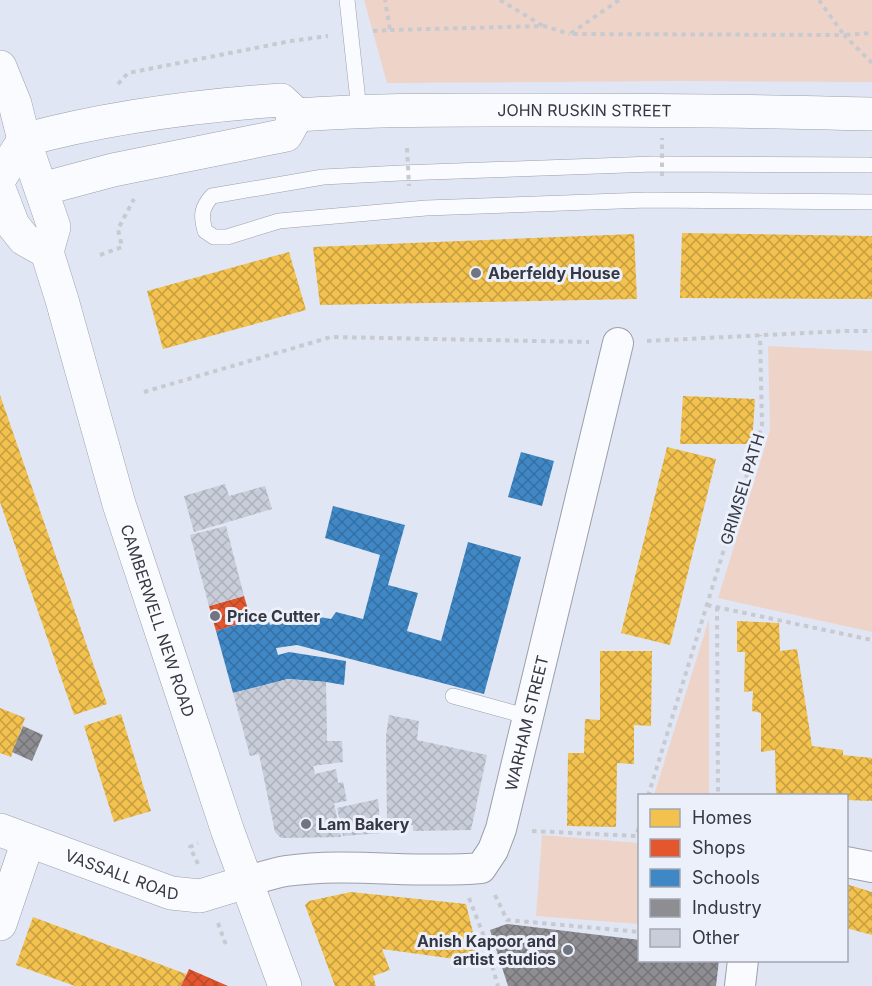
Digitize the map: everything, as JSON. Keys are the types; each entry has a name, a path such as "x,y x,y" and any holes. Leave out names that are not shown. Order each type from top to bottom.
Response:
{"main road":[{"name":"CAMBERWELL NEW ROAD","path":"0,67 54,227 47,252 84,374 119,504 246,882 285,986"},
{"path":"0,178 24,140 73,126 166,110 281,100 297,115 286,135 113,170 42,189"},
{"name":"JOHN RUSKIN STREET","path":"297,115 358,110 696,110 872,114"},
{"path":"0,192 13,225 24,239 47,252"},
{"path":"0,924 14,836"},
{"name":"VASSALL ROAD","path":"14,836 171,893 200,896 246,882"}],"street":[{"name":"WARHAM STREET","path":"471,869 493,850 501,829 530,717 618,343"},
{"path":"848,862 872,867"},
{"path":"246,882 283,871 319,868 471,869"},
{"path":"740,986 743,962"}],"lane":[{"path":"347,0 358,110"},
{"path":"869,165 654,164 323,177 212,196 203,205 201,217 205,231 214,237 227,237 279,221 426,208 647,200 872,202"},
{"path":"453,696 530,717"}],"path":[{"path":"385,0 390,30"},
{"path":"500,0 544,26 570,34 872,33"},
{"path":"570,34 619,0"},
{"path":"819,0 844,34 872,63"},
{"path":"366,32 544,26"},
{"path":"118,84 128,73 291,41 338,35"},
{"path":"662,176 663,138"},
{"path":"407,148 409,186"},
{"path":"100,255 122,247 118,229 136,195"},
{"path":"144,392 331,337 618,343 872,331"},
{"name":"GRIMSEL PATH","path":"648,794 762,426 760,335"},
{"path":"706,605 872,640"},
{"path":"717,607 718,794"},
{"path":"501,829 638,836"},
{"path":"190,847 198,865"},
{"path":"471,869 507,920 638,932"},
{"path":"471,869 498,986"},
{"path":"217,919 227,948"}],"shaded area":[{"path":"364,0 872,0 872,82 387,83"},
{"path":"768,346 872,351 872,632 718,598 770,430"},
{"path":"709,619 709,794 654,794"},
{"path":"542,835 638,843 638,924 536,916"}],"building: Homes":[{"path":"682,233 872,236 872,299 680,298"},
{"name":"Aberfeldy House","path":"634,234 637,299 320,305 313,247"},
{"path":"289,252 306,310 163,349 147,291"},
{"path":"0,395 107,704 74,715 0,502"},
{"path":"683,396 755,399 752,444 680,444"},
{"path":"667,447 716,459 670,645 621,633"},
{"path":"737,621 779,623 780,651 797,649 812,746 843,750 843,755 872,758 872,801 848,800 848,794 776,794 775,750 761,752 761,713 752,711 753,691 744,692 745,652 737,652"},
{"path":"600,651 652,651 651,726 634,725 634,764 617,763 616,827 567,826 568,753 584,753 585,719 600,720"},
{"path":"0,708 25,718 11,757 0,753"},
{"path":"121,714 151,811 114,822 84,726"},
{"path":"848,885 872,892 872,935 848,929"},
{"path":"351,892 466,904 476,945 477,962 382,949 390,970 373,976 376,986 335,986 305,905 309,901"},
{"path":"33,917 186,974 181,986 75,986 16,965"}],"building: Shops":[{"path":"244,596 251,620 216,631 209,606"},
{"path":"189,969 228,986 181,986"}],"building: Schools":[{"path":"521,452 554,461 542,506 508,497"},
{"path":"333,506 405,525 388,585 418,593 407,631 441,641 468,542 521,557 484,694 297,645 276,648 278,655 289,652 346,661 344,685 288,679 233,693 216,631 251,620 268,618 270,625 304,614 331,619 336,612 363,619 380,555 325,538"}],"building: Industry":[{"path":"23,726 43,735 32,761 12,752"},
{"name":"Anish Kapoor and artist studios","path":"507,924 638,940 638,962 719,962 716,986 508,986 490,930"}],"building: Other":[{"path":"225,484 229,496 265,486 272,509 194,532 184,496"},
{"path":"226,526 244,596 209,606 190,535"},
{"path":"288,679 326,682 327,741 342,741 343,762 313,766 315,774 336,769 338,783 343,782 347,801 334,803 341,837 281,838 275,832 259,754 250,756 233,693"},
{"path":"389,715 419,721 417,740 487,755 471,830 413,831 413,825 387,826 386,736"},
{"path":"378,799 381,833 343,836 337,808"}],"place":[{"name":"Aberfeldy House","path":"476,273"},
{"name":"Price Cutter","path":"215,616"},
{"name":"Lam Bakery","path":"306,824"},
{"name":"Anish Kapoor and artist studios","path":"568,950"}]}
